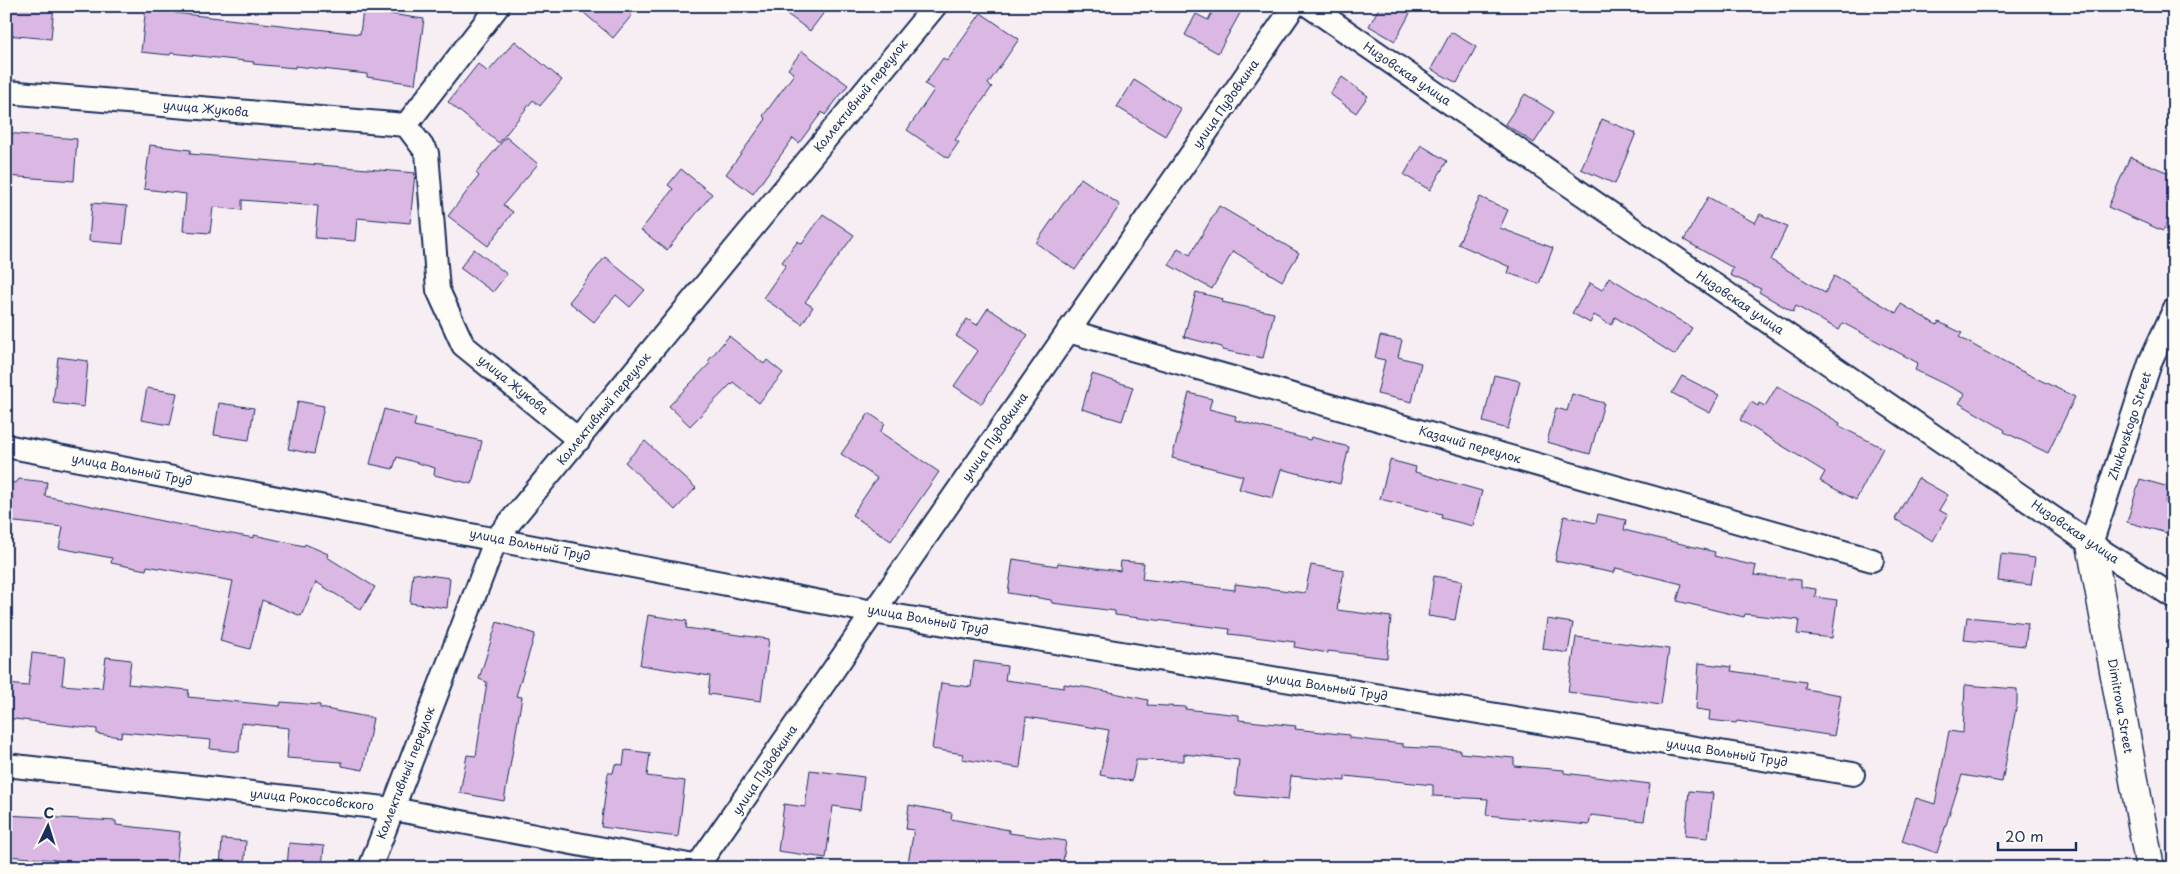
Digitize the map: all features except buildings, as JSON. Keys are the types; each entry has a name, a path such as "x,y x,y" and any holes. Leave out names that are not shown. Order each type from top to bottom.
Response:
{"main road":[{"name":"Dimitrova Street","path":"2091,544 2150,868"}],"street":[{"path":"406,125 498,6"},
{"name":"Коллективный переулок","path":"370,868 496,539 935,6"},
{"name":"улица Пудовкина","path":"699,867 1294,6"},
{"name":"Низовская улица","path":"1309,6 2091,544 2174,597"},
{"name":"улица Жукова","path":"6,92 406,125 427,153 438,290 463,345 579,440"},
{"name":"Zhukovskogo Street","path":"2091,544 2151,360 2174,310"},
{"name":"Казачий переулок","path":"1068,331 1872,560"},
{"name":"улица Вольный Труд","path":"6,446 874,612 1853,774"},
{"name":"улица Рокоссовского","path":"6,765 393,809 699,867"}]}
